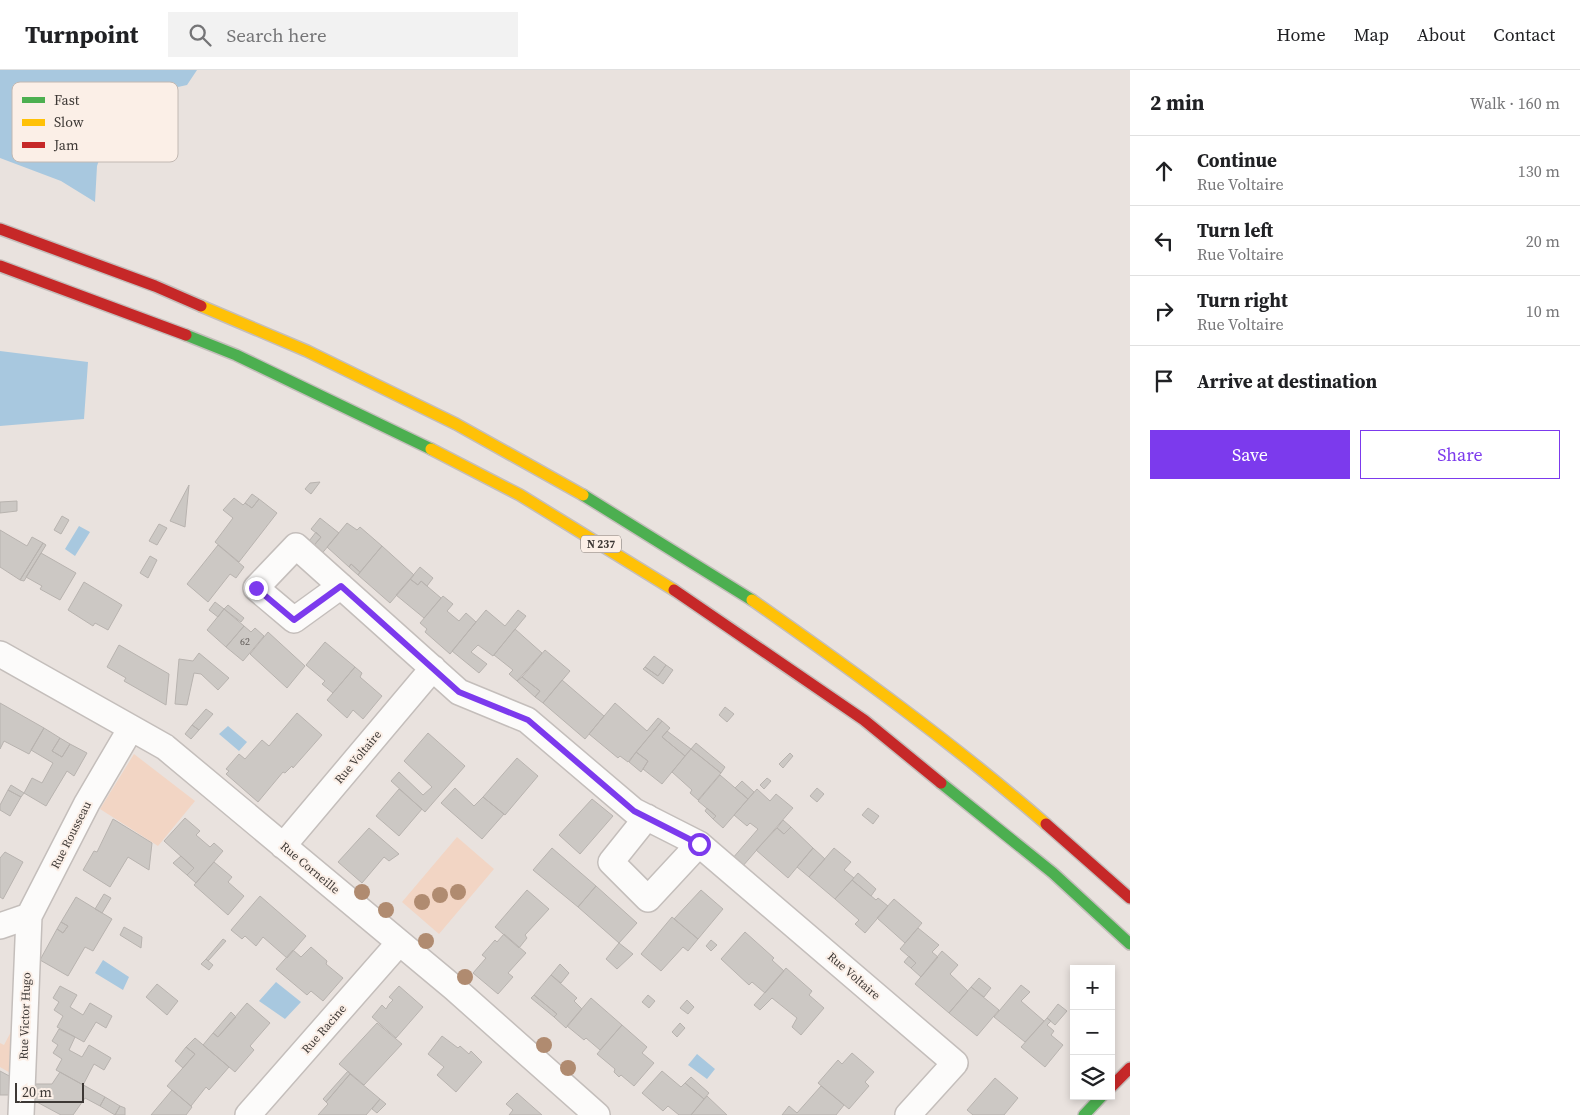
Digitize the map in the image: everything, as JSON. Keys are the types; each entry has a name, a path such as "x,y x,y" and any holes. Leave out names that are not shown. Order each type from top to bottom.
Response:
{"main road":[{"name":"N 237","path":"0,229 75,254 279,337 457,423 584,494 724,581 825,649 944,738 1073,845 1130,898"},
{"name":"N 237","path":"0,266 95,300 236,355 390,428 536,504 648,572 864,720 1053,873 1130,944"},
{"path":"1115,1083 1130,1068"},
{"path":"1084,1115 1098,1100"}],"street":[{"name":"Rue Voltaire","path":"341,586 459,692 528,720 634,811 699,844 955,1063 908,1115"},
{"name":"Rue Corneille","path":"0,654 165,747 399,943 597,1115"},
{"name":"Rue Voltaire","path":"283,846 433,668"},
{"name":"Rue Rousseau","path":"29,916 87,803 131,728"},
{"path":"647,817 611,862 648,899 699,844"},
{"path":"0,926 29,916"},
{"name":"Rue Victor Hugo","path":"20,1115 29,916"},
{"path":"0,939 27,955"},
{"name":"Rue Racine","path":"248,1115 399,943"}],"shaded area":[{"path":"134,754 195,801 158,846 100,809"},
{"path":"457,837 494,869 439,934 402,902"},
{"path":"13,1028 12,1074 0,1067 0,1043 4,1045"}],"water":[{"path":"0,70 197,70 187,85 178,87 178,82 12,82 12,162 98,162 95,202 61,181 0,158"},
{"path":"0,351 88,362 84,419 0,426"},
{"path":"79,526 90,532 75,556 65,549"},
{"path":"228,726 247,742 239,751 219,734"},
{"path":"103,960 129,977 123,990 95,973"},
{"path":"276,982 301,1002 285,1019 259,1001"},
{"path":"697,1054 715,1069 707,1079 688,1065"}],"building":[{"path":"320,482 311,494 305,489 310,483"},
{"path":"189,485 185,527 170,521"},
{"path":"252,494 259,499 252,508 245,503"},
{"path":"234,498 243,505 245,503 252,508 259,499 277,513 239,562 215,542 233,518 223,510"},
{"path":"17,501 17,511 0,513 0,502"},
{"path":"62,516 69,520 61,534 54,530"},
{"path":"320,518 339,533 319,557 311,549 321,537 311,529"},
{"path":"347,523 357,530 360,527 382,546 360,572 351,564 349,567 327,547"},
{"path":"159,524 167,528 157,545 149,541"},
{"path":"0,530 27,546 32,537 43,543 20,580 0,567"},
{"path":"316,532 321,537 311,549 306,545"},
{"path":"43,543 46,545 24,581 20,580"},
{"path":"218,545 244,567 236,578 230,574 208,602 187,584"},
{"path":"382,546 414,575 390,603 358,575"},
{"path":"41,553 76,573 60,600 40,589 42,586 26,577"},
{"path":"150,556 157,560 148,578 140,573"},
{"path":"351,564 360,572 358,575 349,567"},
{"path":"420,567 433,578 427,586 421,581 418,585 410,579"},
{"path":"410,579 418,585 421,581 441,598 424,618 396,595"},
{"path":"84,582 122,605 108,630 95,623 93,626 68,610"},
{"path":"443,596 453,604 447,611 459,621 466,613 476,622 450,654 425,632 427,629 420,623"},
{"path":"215,602 224,609 218,617 209,610"},
{"path":"228,605 244,618 241,622 224,609"},
{"path":"224,609 244,626 226,647 207,630"},
{"path":"486,610 505,626 518,610 526,616 493,656 478,645 471,652 487,664 479,673 452,651"},
{"path":"244,626 251,632 255,628 264,636 243,661 226,647"},
{"path":"515,629 542,653 517,681 509,674 513,670 494,655"},
{"path":"268,632 305,666 287,688 250,654"},
{"path":"325,642 355,667 333,693 322,684 325,681 306,665"},
{"path":"119,645 169,674 166,705 124,681 126,678 107,667"},
{"path":"545,650 570,671 543,703 535,697 540,691 522,677"},
{"path":"199,653 229,678 218,690 201,674 194,673 187,705 175,704 179,659 193,661"},
{"path":"654,656 666,665 658,676 645,667"},
{"path":"666,665 673,670 663,684 643,669 645,667 658,676"},
{"path":"355,667 362,673 360,677 382,696 363,719 353,710 347,718 327,700"},
{"path":"522,677 540,691 535,697 517,681"},
{"path":"562,680 604,716 585,739 543,703"},
{"path":"0,703 44,728 29,754 4,741 0,749"},
{"path":"615,703 647,731 658,718 662,721 628,762 620,756 618,758 589,734"},
{"path":"725,707 734,714 727,722 719,715"},
{"path":"206,709 213,714 199,730 192,725"},
{"path":"297,713 322,735 293,768 292,766 285,773 283,772 258,802 226,774 229,771 226,769 239,754 245,759 262,740 269,746"},
{"path":"662,721 670,728 662,737 685,756 662,784 643,769 648,761 636,752"},
{"path":"192,725 199,730 191,739 185,734"},
{"path":"44,728 60,738 52,751 62,757 70,744 87,753 74,776 67,771 46,806 24,793 32,778 42,783 53,763 31,750"},
{"path":"667,731 691,749 685,756 662,737"},
{"path":"428,733 465,766 425,812 391,781 399,772 423,795 432,787 404,761"},
{"path":"60,738 70,744 62,757 52,751"},
{"path":"696,743 725,767 721,773 691,749"},
{"path":"691,749 721,773 698,800 690,793 692,790 672,772"},
{"path":"636,752 648,761 641,772 629,762"},
{"path":"790,753 793,756 783,768 779,764"},
{"path":"517,758 538,776 505,815 483,797"},
{"path":"720,775 748,799 723,828 713,819 716,816 698,801"},
{"path":"767,778 771,781 764,789 760,785"},
{"path":"742,781 754,792 748,799 735,788"},
{"path":"11,785 24,793 21,797 8,790"},
{"path":"455,788 474,806 483,797 504,814 482,839 441,803"},
{"path":"817,788 824,794 817,802 810,796"},
{"path":"399,789 422,809 399,836 376,816"},
{"path":"757,789 770,801 776,794 793,808 742,867 732,859 758,829 750,823 747,826 734,815"},
{"path":"8,790 21,797 10,816 0,810 0,805"},
{"path":"592,799 613,816 580,854 559,835"},
{"path":"707,808 716,816 713,819 705,811"},
{"path":"868,808 879,816 873,824 862,815"},
{"path":"185,818 200,831 196,835 210,847 214,843 223,851 196,883 187,875 194,868 164,841"},
{"path":"113,819 152,843 149,870 128,857 110,887 83,870 94,851 97,852"},
{"path":"783,820 791,827 784,834 777,828"},
{"path":"791,827 813,848 788,878 756,850 777,828 784,834"},
{"path":"369,828 399,854 389,861 384,857 362,883 338,862"},
{"path":"552,848 596,886 578,907 533,870"},
{"path":"813,848 825,859 809,877 797,867"},
{"path":"834,848 851,862 844,870 854,878 835,899 809,877"},
{"path":"5,852 23,862 3,899 0,897 0,858"},
{"path":"181,856 194,868 187,875 173,863"},
{"path":"214,862 232,877 228,882 244,896 228,915 194,885"},
{"path":"858,873 876,889 871,896 852,880"},
{"path":"852,880 876,900 878,898 888,906 865,933 855,924 859,920 835,899"},
{"path":"596,886 637,923 619,943 578,907"},
{"path":"527,890 549,909 525,935 527,938 519,948 495,927"},
{"path":"701,890 723,909 698,939 674,919"},
{"path":"104,894 111,898 102,913 95,909"},
{"path":"260,896 306,936 287,958 263,937 256,946 245,936 242,939 231,930"},
{"path":"76,897 112,919 93,951 85,947 68,976 40,960 57,929 63,933 68,926 61,922"},
{"path":"894,899 922,923 905,943 877,918"},
{"path":"672,917 698,939 688,951 683,947 661,971 641,954"},
{"path":"61,922 68,926 63,933 57,929"},
{"path":"124,927 142,937 141,948 120,935"},
{"path":"918,928 939,945 932,952 938,957 921,977 911,968 916,963 900,949"},
{"path":"745,932 774,958 772,960 784,971 765,993 752,982 749,985 721,959"},
{"path":"504,934 526,953 508,973 513,977 498,994 473,973 486,958 482,955 495,940 497,942"},
{"path":"223,939 226,941 208,961 206,959"},
{"path":"711,940 717,945 711,951 706,946"},
{"path":"619,943 633,954 617,969 606,959"},
{"path":"311,947 327,961 326,964 343,978 323,1001 311,991 307,995 276,969 293,950 301,957"},
{"path":"942,951 958,965 950,974 968,991 949,1013 915,984"},
{"path":"909,956 916,963 911,968 904,962"},
{"path":"206,959 213,965 209,970 201,964"},
{"path":"560,964 569,973 561,983 551,975"},
{"path":"786,968 812,991 809,995 824,1008 801,1035 792,1027 797,1018 772,998 760,1010 754,1005"},
{"path":"551,975 577,998 574,1001 582,1009 566,1028 554,1017 557,1014 534,995"},
{"path":"979,978 991,988 984,997 971,987"},
{"path":"157,984 178,1001 167,1015 146,997"},
{"path":"1021,985 1030,992 1021,1001 1044,1021 1025,1042 994,1017"},
{"path":"60,986 77,995 70,1007 83,1015 90,1003 112,1016 106,1028 96,1022 84,1042 57,1027 63,1016 54,1010 59,1002 53,998"},
{"path":"399,986 423,1007 396,1038 372,1017 382,1005 386,1009 393,1000 389,997"},
{"path":"971,987 999,1010 977,1036 949,1013"},
{"path":"534,995 557,1014 554,1017 531,998"},
{"path":"648,995 655,1001 649,1008 642,1002"},
{"path":"591,998 622,1025 600,1050 567,1026"},
{"path":"687,1000 694,1007 688,1014 680,1008"},
{"path":"247,1003 270,1023 250,1046 254,1050 235,1072 203,1045 213,1033 218,1037"},
{"path":"1058,1004 1067,1011 1055,1025 1047,1018"},
{"path":"231,1012 236,1017 218,1037 213,1033"},
{"path":"1047,1018 1051,1021 1047,1025 1054,1031 1051,1035 1063,1045 1045,1067 1021,1047"},
{"path":"377,1023 402,1044 364,1085 339,1064"},
{"path":"680,1023 685,1028 677,1037 672,1032"},
{"path":"622,1025 647,1047 642,1053 654,1063 634,1086 621,1075 619,1077 614,1072 615,1069 597,1054"},
{"path":"59,1029 75,1037 69,1050 82,1057 89,1045 111,1058 104,1070 94,1064 83,1085 56,1070 62,1059 53,1053 58,1045 52,1041"},
{"path":"442,1036 458,1048 460,1046 469,1054 471,1051 482,1062 456,1092 437,1075 444,1067 428,1054"},
{"path":"195,1038 229,1067 209,1090 206,1087 191,1106 167,1086 195,1054 186,1047"},
{"path":"186,1047 195,1054 183,1068 175,1061"},
{"path":"852,1053 874,1072 865,1082 869,1086 849,1109 818,1083 838,1060 842,1064"},
{"path":"0,1071 13,1078 13,1095 0,1095"},
{"path":"348,1071 350,1074 326,1102 323,1099"},
{"path":"662,1071 681,1087 685,1083 704,1099 691,1115 679,1115 668,1106 663,1111 642,1093"},
{"path":"60,1072 105,1097 100,1106 85,1098 73,1115 61,1115 35,1101 35,1084 52,1084"},
{"path":"350,1074 380,1099 366,1115 318,1115 328,1104 326,1102"},
{"path":"691,1077 709,1093 704,1099 685,1083"},
{"path":"995,1078 1018,1098 1004,1115 973,1115 967,1110"},
{"path":"821,1086 844,1105 836,1115 782,1115 789,1106 797,1113"},
{"path":"172,1090 192,1107 186,1115 151,1115"},
{"path":"517,1093 542,1115 509,1115 513,1110 506,1104"},
{"path":"707,1096 727,1115 691,1115"},
{"path":"105,1097 120,1106 115,1115 100,1106"},
{"path":"380,1099 386,1104 377,1113 372,1109"},
{"path":"120,1106 125,1108 125,1115 115,1115"}],"traffic: fast":[{"path":"186,335 236,355 431,449"},
{"path":"583,495 752,600"},
{"path":"941,783 1053,873 1130,944"},
{"path":"1084,1115 1098,1100"}],"traffic: slow":[{"path":"201,306 307,351 456,424 583,495"},
{"path":"431,449 520,495 674,590"},
{"path":"752,600 902,708 1046,824"}],"traffic: jam":[{"path":"0,229 155,286 201,306"},
{"path":"0,266 186,335"},
{"path":"674,590 864,720 941,783"},
{"path":"1046,824 1130,898"},
{"path":"1115,1083 1130,1068"}],"route":[{"path":"256,588 294,620 341,586 459,692 528,720 634,811 699,844"}]}
